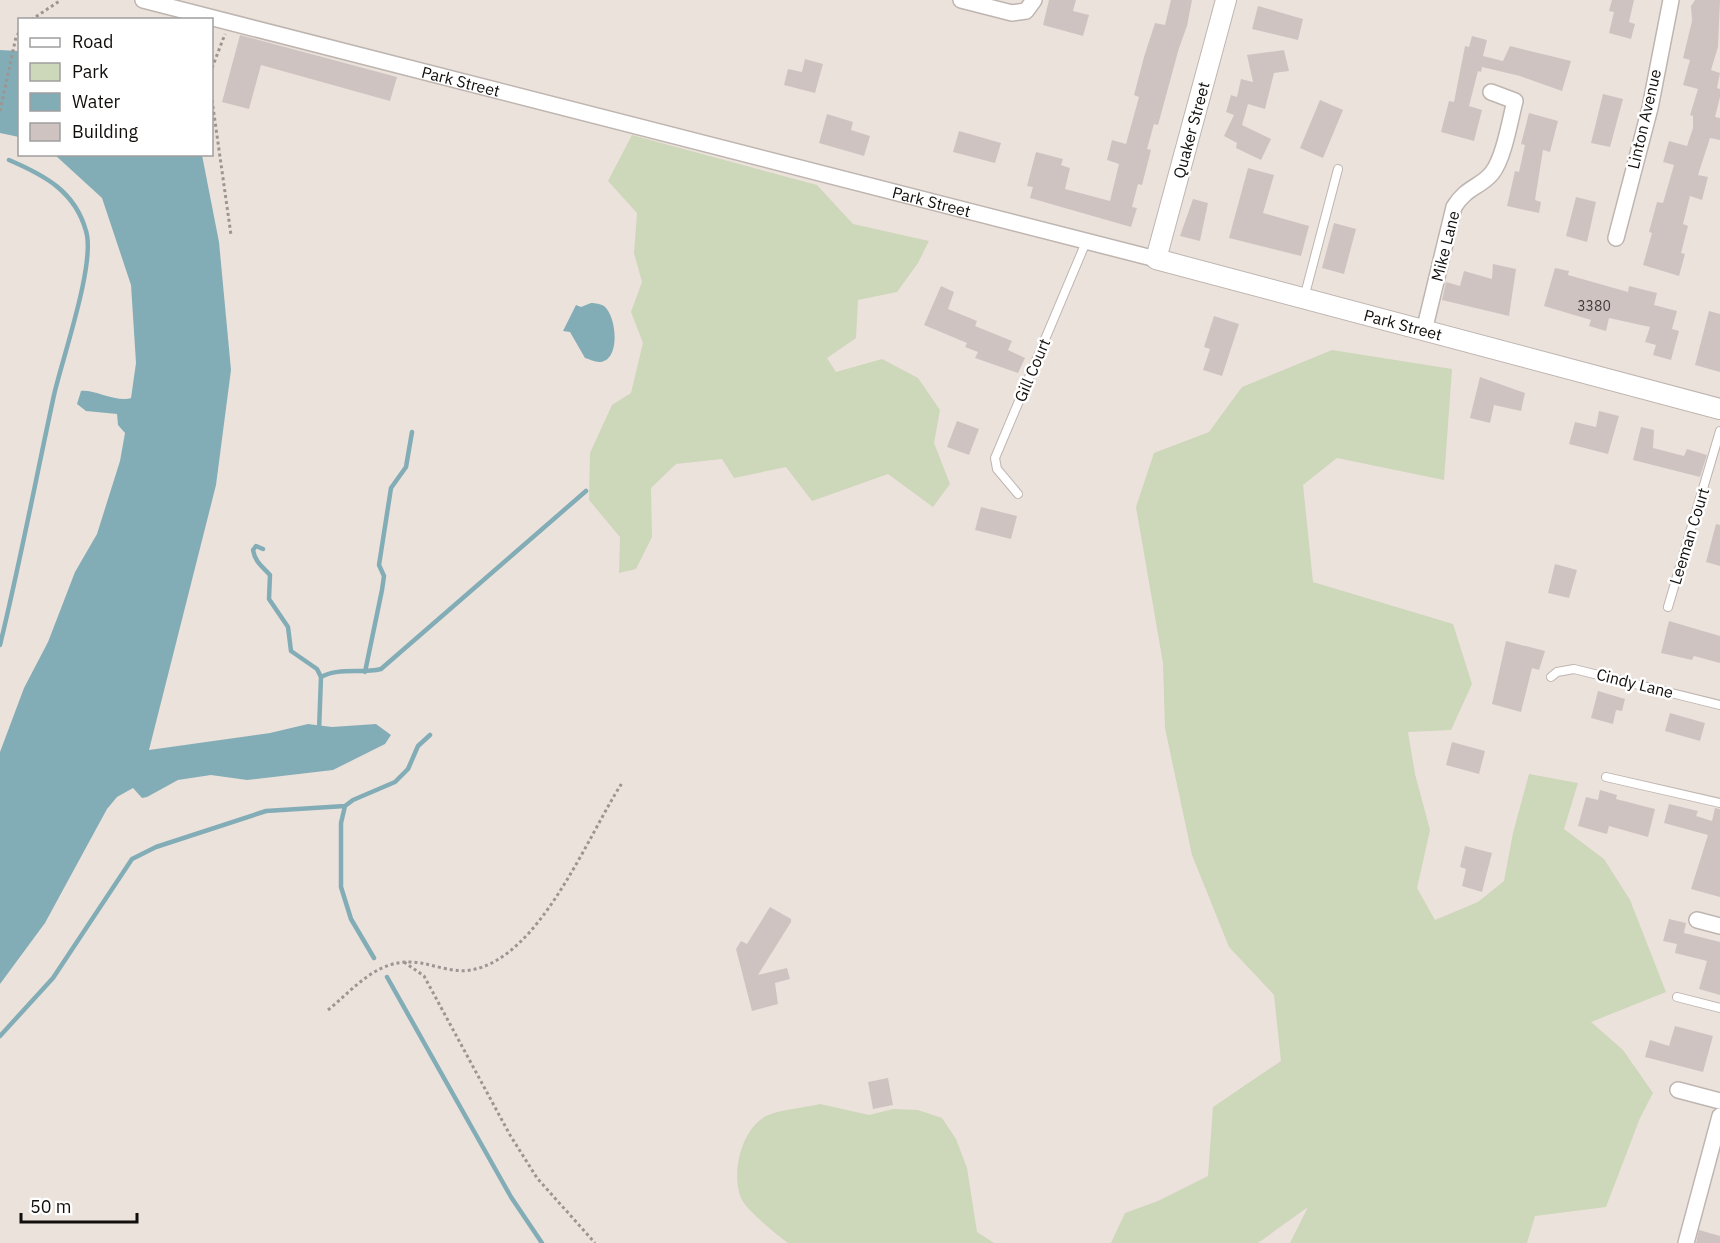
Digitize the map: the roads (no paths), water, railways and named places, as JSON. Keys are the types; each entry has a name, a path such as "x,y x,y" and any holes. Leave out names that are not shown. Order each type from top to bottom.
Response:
{"street":[{"name":"Park Street","path":"142,0 206,18"},
{"path":"961,0 1012,14 1026,11 1034,0"},
{"name":"Quaker Street","path":"1156,259 1226,0"},
{"name":"Linton Avenue","path":"1616,238 1650,108 1671,0"},
{"name":"Park Street","path":"213,20 1156,259 1720,409"},
{"name":"Mike Lane","path":"1424,331 1454,207 1462,193 1492,174 1508,131 1515,101 1491,92"},
{"path":"1697,920 1720,926"},
{"path":"1678,1090 1720,1101"},
{"path":"1686,1243 1720,1116"}],"lane":[{"path":"1304,299 1338,169"},
{"name":"Gill Court","path":"1018,494 997,469 995,458 1086,242"},
{"name":"Leeman Court","path":"1668,607 1720,431"},
{"name":"Cindy Lane","path":"1551,677 1557,672 1574,669 1720,705"},
{"path":"1606,777 1720,803"},
{"path":"1677,997 1720,1008"}],"water":[{"path":"0,50 18,51 18,137 0,133"},
{"path":"56,156 202,156 219,242 231,370 216,485 149,750 270,733 308,724 332,727 376,724 391,735 385,744 333,770 247,780 211,775 178,780 147,797 142,798 133,788 117,797 107,809 45,923 0,984 0,752 24,688 48,642 75,572 97,534 120,461 125,433 118,425 117,414 86,411 77,404 81,391 119,399 131,398 136,363 131,285 102,198"},
{"path":"591,303 604,306 612,319 614,328 614,347 611,355 599,362 585,358 570,332 563,331 576,305 581,307"}],"waterway":[{"path":"0,645 54,395 77,312 88,246 81,217 66,195 46,179 9,160"},
{"path":"365,672 384,576 379,565 391,488 406,467 412,432"},
{"path":"319,731 321,677 335,672 381,669 586,491"},
{"path":"263,549 256,546 253,550 255,558 270,575 269,599 288,627 291,651 317,669 321,677"},
{"path":"374,958 351,919 341,887 341,823 345,806 353,800 395,782 408,769 418,746 430,735"},
{"path":"0,1036 53,978 132,859 156,847 266,811 345,806"},
{"path":"387,977 511,1197 542,1243"}]}
